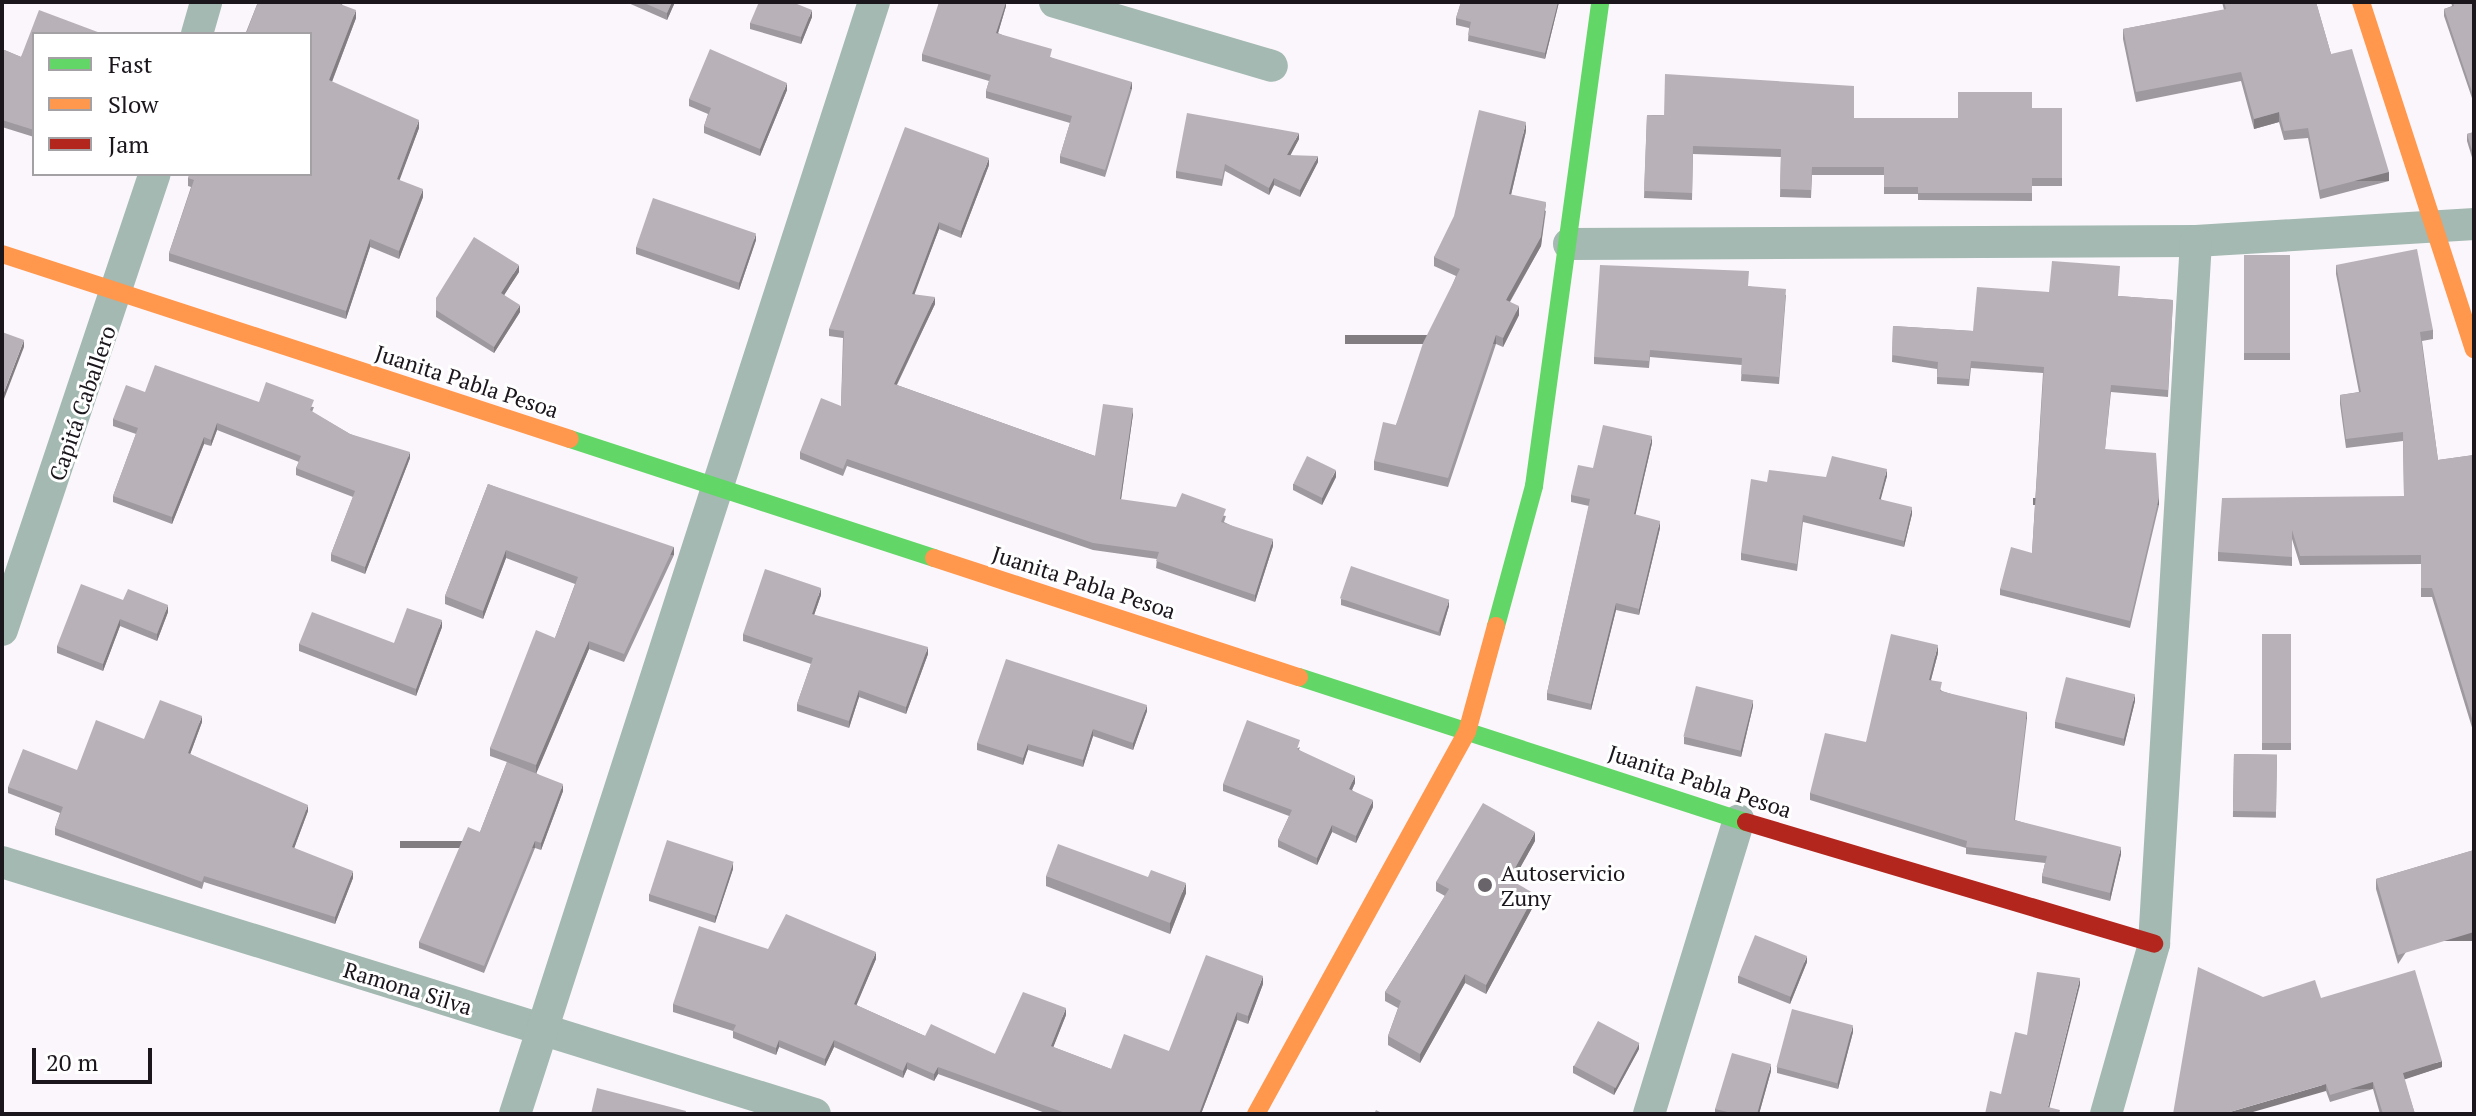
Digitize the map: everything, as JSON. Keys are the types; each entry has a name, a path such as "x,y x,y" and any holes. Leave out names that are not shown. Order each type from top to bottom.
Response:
{"street":[{"path":"198,32 206,2"},
{"path":"515,1114 874,2"},
{"path":"1055,2 1272,66"},
{"path":"1256,1114 1467,732 1534,486 1600,2"},
{"path":"2361,2 2431,228 2474,349"},
{"name":"Capitá Caballero","path":"2,630 120,293 154,176"},
{"path":"1569,244 2196,241 2474,224"},
{"path":"2106,1114 2154,944 2196,241"},
{"name":"Juanita Pabla Pesoa","path":"2,254 1739,820 2154,944"},
{"path":"1649,1114 1739,820"},
{"name":"Ramona Silva","path":"2,862 815,1114"}],"building":[{"path":"258,2 341,2 356,10 329,80 419,120 397,179 423,189 399,251 370,239 346,311 169,253 194,180 189,176 312,176 312,32 247,32"},
{"path":"642,2 672,2 667,13"},
{"path":"759,2 792,2 812,10 801,37 750,23"},
{"path":"939,2 1006,2 996,33 1052,49 1050,57 1132,82 1105,170 1060,156 1072,116 986,91 991,75 922,54"},
{"path":"1461,2 1558,2 1545,53 1468,35 1471,22 1456,18"},
{"path":"2224,2 2316,2 2331,54 2352,49 2389,172 2320,190 2308,128 2284,131 2279,112 2254,119 2241,72 2136,92 2123,29 2226,9"},
{"path":"2453,2 2474,2 2474,98 2444,9 2454,6"},
{"path":"39,10 98,32 32,32 32,129 2,120 2,49 21,57"},
{"path":"710,49 787,83 760,149 704,126 711,108 689,99"},
{"path":"1665,74 1854,86 1854,118 1958,118 1958,92 2032,92 2032,108 2062,108 2062,178 2032,178 2032,193 1918,193 1918,187 1884,187 1884,167 1812,167 1811,190 1780,189 1781,149 1693,146 1692,193 1644,191 1647,115 1664,116"},
{"path":"1479,110 1526,122 1509,194 1546,202 1541,237 1506,300 1519,306 1503,338 1496,335 1448,478 1374,461 1383,422 1396,425 1423,343 1460,269 1434,257 1454,216"},
{"path":"1187,113 1299,133 1287,155 1318,156 1300,190 1274,178 1269,188 1225,164 1222,179 1176,171"},
{"path":"905,127 989,158 961,231 939,222 912,294 935,297 894,384 1095,456 1103,404 1133,408 1120,499 1176,507 1182,493 1226,509 1221,522 1273,539 1255,595 1156,561 1159,552 1093,543 847,459 843,469 800,452 821,398 841,406 844,331 829,329"},
{"path":"2474,132 2474,157 2467,134"},
{"path":"653,198 756,233 739,283 636,247"},
{"path":"474,237 519,265 501,293 520,305 494,347 436,310 436,298"},
{"path":"2417,249 2433,330 2420,332 2438,460 2474,455 2474,725 2432,588 2421,588 2421,555 2300,556 2292,530 2292,557 2218,552 2222,498 2404,496 2403,432 2346,439 2340,395 2361,392 2336,265"},
{"path":"2244,255 2290,255 2290,353 2244,353"},
{"path":"2052,261 2120,266 2118,296 2173,300 2168,390 2111,385 2105,449 2156,453 2159,498 2130,621 2000,589 2011,547 2032,553 2044,367 1971,361 1969,379 1937,377 1938,362 1892,355 1893,326 1973,331 1977,287 2049,292"},
{"path":"1600,265 1749,271 1748,286 1786,289 1779,377 1741,374 1742,358 1650,350 1649,361 1594,357"},
{"path":"2,332 24,340 4,392 2,391"},
{"path":"155,365 259,402 266,382 314,400 310,410 350,434 410,452 365,567 331,554 355,491 296,468 301,456 217,423 211,440 204,437 172,517 113,496 138,428 113,419 126,385 145,392"},
{"path":"1603,425 1652,436 1634,514 1660,521 1639,609 1616,603 1591,704 1547,693 1590,499 1571,495 1578,465 1593,468"},
{"path":"1307,456 1336,470 1322,498 1293,484"},
{"path":"1832,456 1887,469 1879,499 1912,507 1904,541 1803,515 1797,564 1741,553 1751,479 1767,482 1769,470 1826,477"},
{"path":"488,484 674,547 624,654 589,641 536,765 490,748 536,630 555,638 578,577 506,550 483,611 445,596"},
{"path":"1351,566 1449,600 1438,632 1340,598"},
{"path":"765,569 821,588 812,614 928,647 906,707 859,690 849,721 797,704 813,658 743,634"},
{"path":"81,584 123,600 128,589 168,605 157,634 120,619 103,664 57,646"},
{"path":"407,608 442,620 416,689 299,644 312,612 394,643"},
{"path":"1891,634 1938,645 1929,680 1942,682 1940,691 2027,712 2014,820 2121,847 2110,893 2042,876 2047,856 1966,847 1967,841 1810,793 1825,733 1866,742"},
{"path":"2262,634 2291,634 2291,743 2262,743"},
{"path":"1006,659 1147,705 1133,743 1093,729 1083,760 1028,744 1023,758 977,743"},
{"path":"2066,677 2135,694 2124,739 2055,722"},
{"path":"1696,686 1753,700 1741,751 1683,736"},
{"path":"160,700 202,716 188,753 308,805 292,847 353,871 335,917 204,876 202,882 55,828 63,807 8,787 23,749 77,770 96,720 144,739"},
{"path":"1247,720 1300,740 1297,749 1355,776 1349,789 1373,800 1356,836 1332,825 1317,858 1278,840 1292,810 1223,784"},
{"path":"2234,754 2277,755 2276,812 2233,811"},
{"path":"507,762 563,784 541,843 535,841 484,966 419,942 468,827 480,832"},
{"path":"1483,803 1535,832 1509,879 1535,894 1486,985 1465,974 1420,1054 1388,1036 1401,1001 1385,992 1449,889 1436,882"},
{"path":"667,840 734,862 716,916 649,894"},
{"path":"1058,844 1148,877 1151,870 1186,883 1170,923 1046,876"},
{"path":"2474,850 2474,932 2398,955 2376,879"},
{"path":"786,914 876,952 854,1004 925,1036 931,1024 995,1054 1023,992 1066,1008 1051,1046 1111,1069 1124,1034 1169,1051 1206,955 1263,976 1248,1016 1237,1012 1199,1114 1068,1114 938,1067 934,1074 907,1062 903,1071 834,1040 825,1059 779,1040 776,1048 733,1031 736,1025 673,1004 699,926 768,949"},
{"path":"1755,935 1807,956 1790,997 1739,976"},
{"path":"2198,967 2263,997 2315,980 2321,998 2415,970 2442,1061 2403,1073 2415,1114 2383,1114 2373,1082 2330,1095 2326,1084 2223,1114 2173,1114"},
{"path":"2037,972 2080,978 2048,1107 2060,1110 2059,1114 1985,1114 1990,1091 2001,1094 2015,1032 2027,1035"},
{"path":"1792,1009 1853,1025 1837,1083 1776,1067"},
{"path":"1598,1021 1639,1043 1616,1088 1574,1066"},
{"path":"1732,1053 1771,1064 1757,1114 1736,1114 1715,1109"},
{"path":"597,1088 686,1111 685,1114 591,1114"}],"traffic: fast":[{"path":"1496,626 1534,486 1600,2"},
{"path":"570,439 934,558"},
{"path":"1299,677 1746,822"}],"traffic: slow":[{"path":"2361,2 2474,349"},
{"path":"2,254 570,439"},
{"path":"934,558 1299,677"},
{"path":"1256,1114 1467,732 1496,626"}],"traffic: jam":[{"path":"1746,822 2154,944"}],"place":[{"name":"Autoservicio Zuny","path":"1485,885"}]}
